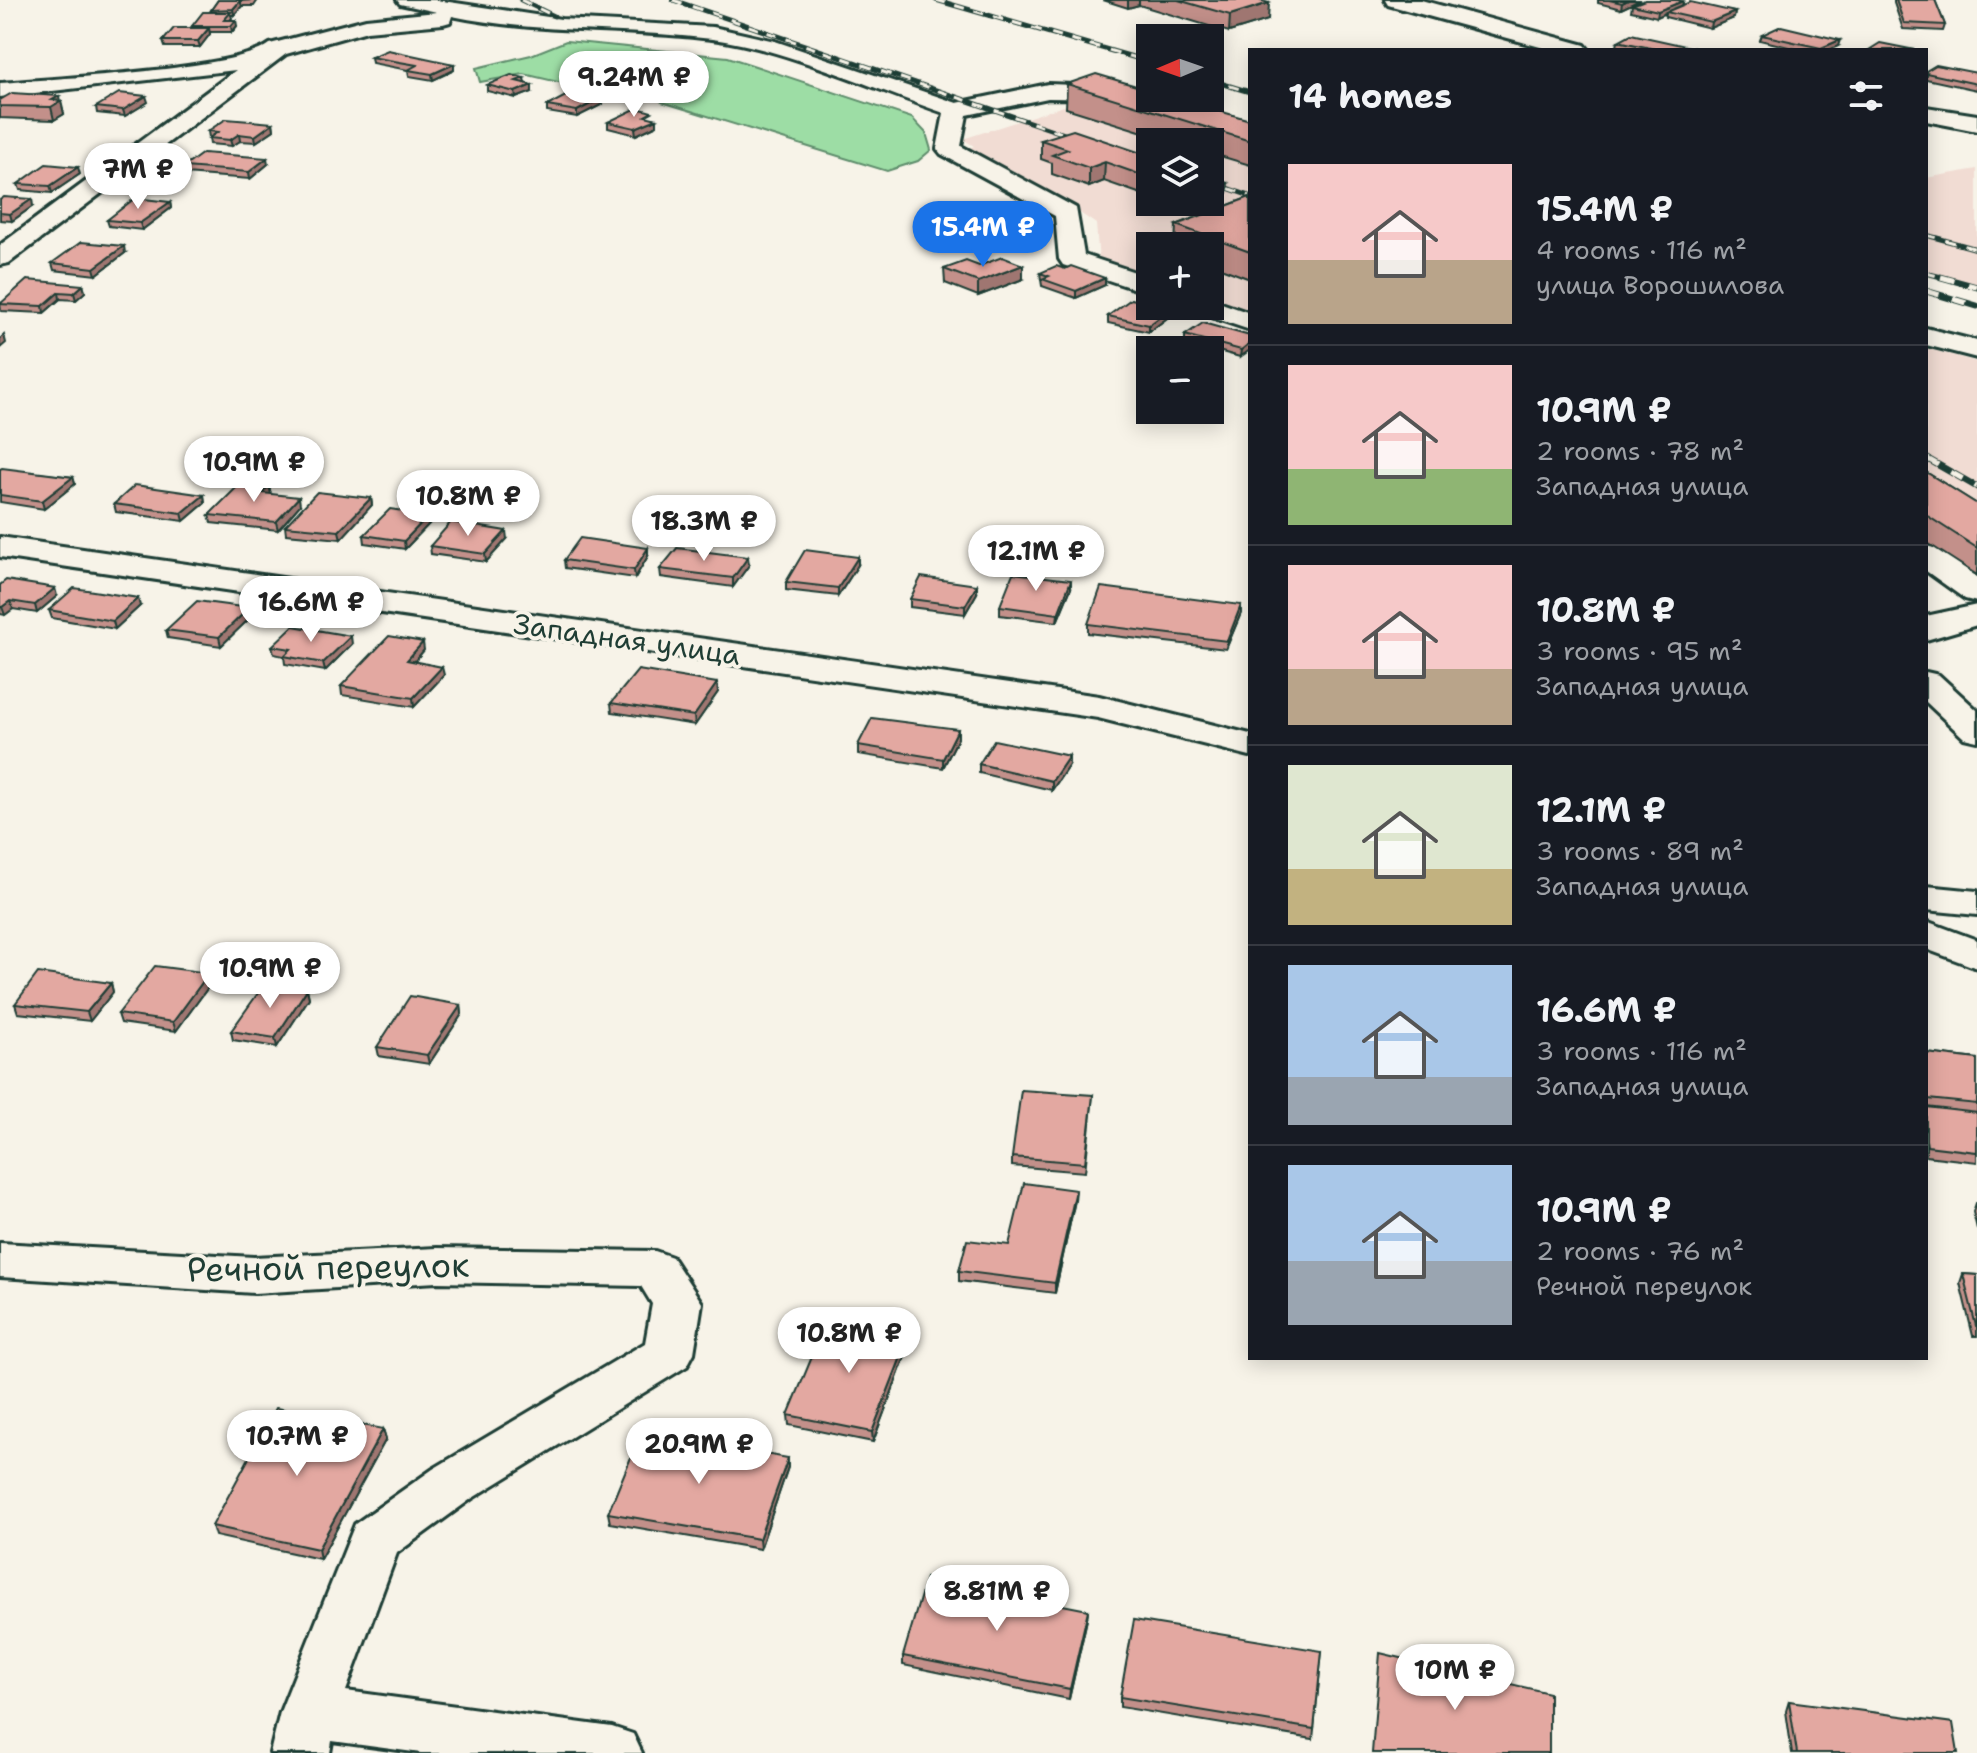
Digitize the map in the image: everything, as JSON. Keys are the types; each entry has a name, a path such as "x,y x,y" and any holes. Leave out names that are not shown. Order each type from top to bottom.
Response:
{"main road":[{"path":"1396,0 1570,48"},
{"path":"1928,114 1977,123"}],"street":[{"path":"407,0 478,15 561,25 713,33 768,45 956,110 1048,91 1110,89 1136,97"},
{"path":"0,257 278,49 366,25 478,15"},
{"path":"0,90 199,70 265,59"},
{"path":"956,110 949,149 1067,213 1072,259 1136,281"},
{"path":"1224,313 1248,321"},
{"path":"1928,337 1977,350"},
{"name":"Западная улица","path":"0,547 1099,707 1248,744"},
{"path":"1928,557 1977,592"},
{"path":"1928,628 1977,615"},
{"path":"1928,685 1977,730"},
{"path":"1928,898 1977,903"},
{"path":"1928,935 1977,955"},
{"name":"Речной переулок","path":"0,1260 254,1275 437,1265 655,1269 677,1303 669,1353 452,1484 374,1540 304,1732"},
{"path":"304,1732 612,1753"}],"shaded area":[{"path":"1100,94 1136,105 1136,112 1159,112 1211,128 1136,128 1136,216 1224,216 1224,132 1248,139 1248,312 1224,305 1224,232 1136,232 1136,274 1099,262 1096,224 1051,193 964,150 974,146 963,139"},
{"path":"1977,169 1977,286 1928,271 1928,178"},
{"path":"1928,349 1977,362 1977,577 1928,545"}],"green space":[{"path":"566,41 728,57 912,118 926,133 931,150 918,161 887,171 662,102 647,86 571,85 524,74 480,82 476,68 531,55"}],"building":[{"path":"218,0 253,0 240,1 233,9 211,10"},
{"path":"1178,0 1259,0 1269,3 1230,15"},
{"path":"1645,0 1683,1 1658,11 1632,5"},
{"path":"1896,0 1935,0 1945,25 1904,23"},
{"path":"1690,2 1735,12 1711,22 1666,12"},
{"path":"203,12 231,12 224,20 236,20 231,26 192,26"},
{"path":"1781,26 1840,40 1821,48 1762,35"},
{"path":"174,28 209,28 198,41 163,41"},
{"path":"1631,34 1695,48 1651,48 1618,41"},
{"path":"1880,43 1905,48 1872,48"},
{"path":"388,50 454,64 432,74 408,70 417,65 371,57"},
{"path":"1936,65 1977,73 1977,84 1928,73 1928,70"},
{"path":"1096,74 1136,86 1136,105 1067,84"},
{"path":"511,75 524,78 516,81 532,85 515,92 487,85"},
{"path":"573,92 602,98 577,111 547,106"},
{"path":"12,93 59,96 52,100 61,101 51,107 0,106 0,100"},
{"path":"119,93 146,96 123,110 96,107"},
{"path":"637,108 652,112 645,116 657,119 635,128 608,122"},
{"path":"1157,112 1223,112 1248,119 1248,140 1224,133 1224,128 1208,128"},
{"path":"226,119 273,123 255,136 239,134 230,140 209,138 218,132 208,131"},
{"path":"1073,130 1136,151 1136,173 1105,162 1089,168 1052,155 1068,149 1041,140"},
{"path":"203,153 267,158 249,172 184,167"},
{"path":"46,164 78,167 50,186 18,184"},
{"path":"4,197 32,199 10,214 0,213 0,200"},
{"path":"135,198 170,202 140,223 107,220"},
{"path":"1248,198 1248,251 1224,243 1224,232 1195,232 1176,225 1200,216 1224,216 1224,207"},
{"path":"81,242 124,246 94,268 52,263"},
{"path":"1002,257 1023,265 978,282 944,269 966,261 979,266"},
{"path":"1056,266 1065,269 1071,266 1105,278 1076,291 1042,279 1049,276 1040,273"},
{"path":"27,280 83,285 74,293 59,292 43,306 0,304"},
{"path":"1131,299 1136,300 1136,320 1156,320 1149,325 1108,316"},
{"path":"1203,323 1248,335 1248,345 1241,350 1224,345 1224,336 1185,335"},
{"path":"2,468 73,477 42,501 0,495"},
{"path":"1928,473 1977,504 1977,548 1928,516"},
{"path":"241,483 269,486 262,493 299,497 276,522 209,515"},
{"path":"135,485 204,495 182,513 114,504"},
{"path":"317,492 371,498 339,531 285,526"},
{"path":"390,509 429,515 404,541 364,535"},
{"path":"451,522 506,531 485,554 430,546"},
{"path":"580,538 648,548 634,570 564,560"},
{"path":"677,548 748,557 733,578 660,569"},
{"path":"805,550 858,557 838,588 786,582"},
{"path":"1013,573 1071,580 1058,614 1000,606"},
{"path":"921,577 977,585 965,606 910,599"},
{"path":"6,580 55,588 35,605 10,601 0,607 0,585"},
{"path":"1101,587 1241,605 1227,641 1088,624"},
{"path":"74,588 138,598 113,621 49,610"},
{"path":"197,601 249,608 219,637 166,630"},
{"path":"293,626 351,636 323,663 284,656 291,649 272,646"},
{"path":"389,636 423,642 407,660 442,667 413,698 341,686"},
{"path":"638,670 717,683 694,716 611,703"},
{"path":"872,718 958,729 943,759 858,745"},
{"path":"994,740 1069,756 1052,781 979,764"},
{"path":"155,966 209,973 173,1022 118,1014"},
{"path":"38,973 111,983 87,1012 15,1004"},
{"path":"266,982 307,989 275,1038 231,1031"},
{"path":"410,996 461,1005 427,1055 377,1047"},
{"path":"1928,1053 1977,1059 1977,1104 1928,1099"},
{"path":"1021,1090 1093,1095 1085,1163 1012,1157"},
{"path":"1928,1107 1977,1113 1977,1152 1928,1146"},
{"path":"1024,1183 1076,1190 1055,1283 959,1271 967,1240 1009,1245"},
{"path":"1963,1274 1977,1275 1977,1326 1976,1326"},
{"path":"828,1318 909,1336 872,1432 788,1415"},
{"path":"276,1408 383,1429 318,1549 212,1526"},
{"path":"641,1433 788,1458 759,1539 608,1513"},
{"path":"926,1578 1088,1610 1070,1689 903,1656"},
{"path":"1134,1620 1322,1651 1314,1729 1120,1697"},
{"path":"1380,1653 1549,1693 1549,1753 1372,1753"},
{"path":"1789,1701 1953,1723 1958,1753 1797,1753"}],"railway":[{"path":"521,0 554,16"},
{"path":"673,0 1085,141"},
{"path":"936,0 1136,58"},
{"path":"1224,84 1248,91"},
{"path":"1224,187 1248,195"},
{"path":"1928,236 1977,249"},
{"path":"1928,274 1949,279"},
{"path":"1941,277 1977,287"},
{"path":"1928,292 1977,306"},
{"path":"1928,459 1977,487"}]}
